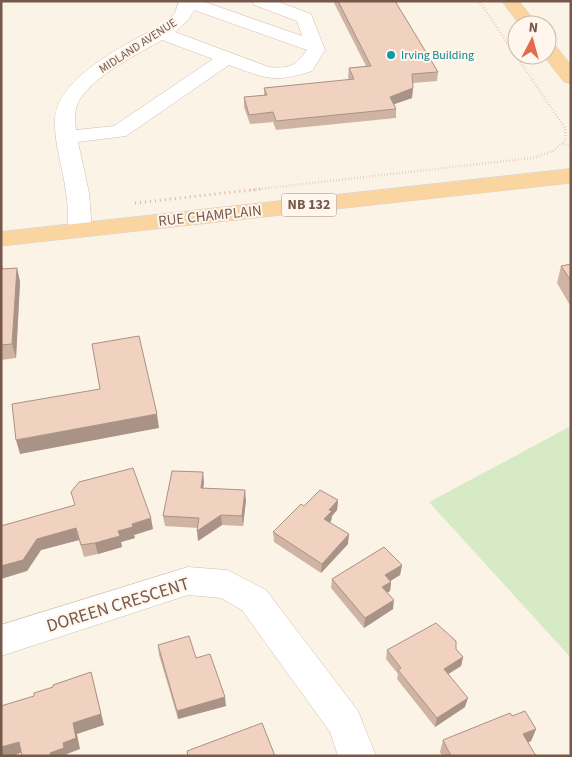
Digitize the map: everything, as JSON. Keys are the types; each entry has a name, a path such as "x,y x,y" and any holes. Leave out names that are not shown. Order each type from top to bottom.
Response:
{"main road":[{"path":"510,1 521,15"},
{"path":"557,60 571,78"},
{"path":"538,179 567,153"},
{"name":"NB 132","path":"538,179 571,176"},
{"path":"538,179 571,186"},
{"name":"RUE CHAMPLAIN","path":"1,239 538,179"}],"street":[{"path":"161,33 266,72 283,74 305,67 316,50 305,18 260,1"},
{"path":"188,2 315,46"},
{"name":"MIDLAND AVENUE","path":"80,230 78,191 67,137 66,107 74,94 97,72 173,26 183,15 188,2"},
{"path":"67,137 119,132 227,58"},
{"name":"DOREEN CRESCENT","path":"1,641 188,581 227,584 254,600 345,724 357,756"}],"path":[{"path":"479,1 565,128 567,153"},
{"path":"567,153 571,146"},
{"path":"130,204 567,153"}],"green space":[{"path":"571,426 571,658 429,502"}],"building":[{"name":"Irving Building","path":"338,1 395,1 438,72 412,74 413,88 390,97 396,109 276,121 273,112 249,115 244,97 267,95 264,88 354,79 349,68 371,66"},
{"path":"571,264 571,281 561,266"},
{"path":"1,267 2,269 17,268 12,344 1,345"},
{"path":"139,336 157,414 16,440 12,404 100,389 92,344"},
{"path":"133,468 151,518 132,524 133,527 118,531 120,536 95,543 81,545 76,528 37,539 23,560 1,566 1,526 75,505 71,492 79,482"},
{"path":"172,471 203,472 201,488 245,490 242,516 221,515 197,531 199,518 163,516"},
{"path":"320,490 338,500 329,510 332,511 324,519 349,534 322,564 273,532 301,504 304,506"},
{"path":"384,547 402,565 385,575 391,582 382,587 394,600 365,618 332,579"},
{"path":"436,623 456,641 456,649 463,657 444,669 468,698 437,718 398,670 401,668 387,650"},
{"path":"189,636 196,658 210,654 225,697 177,711 158,645"},
{"path":"91,672 101,714 73,723 76,738 63,743 64,748 50,753 51,756 22,756 19,742 1,747 1,706 34,696 34,693 53,687 53,685"},
{"path":"525,711 536,729 523,734 536,756 451,756 443,740 510,713 512,716"},
{"path":"262,723 275,756 188,756 187,751"}],"place":[{"name":"Irving Building","path":"391,55"}]}
